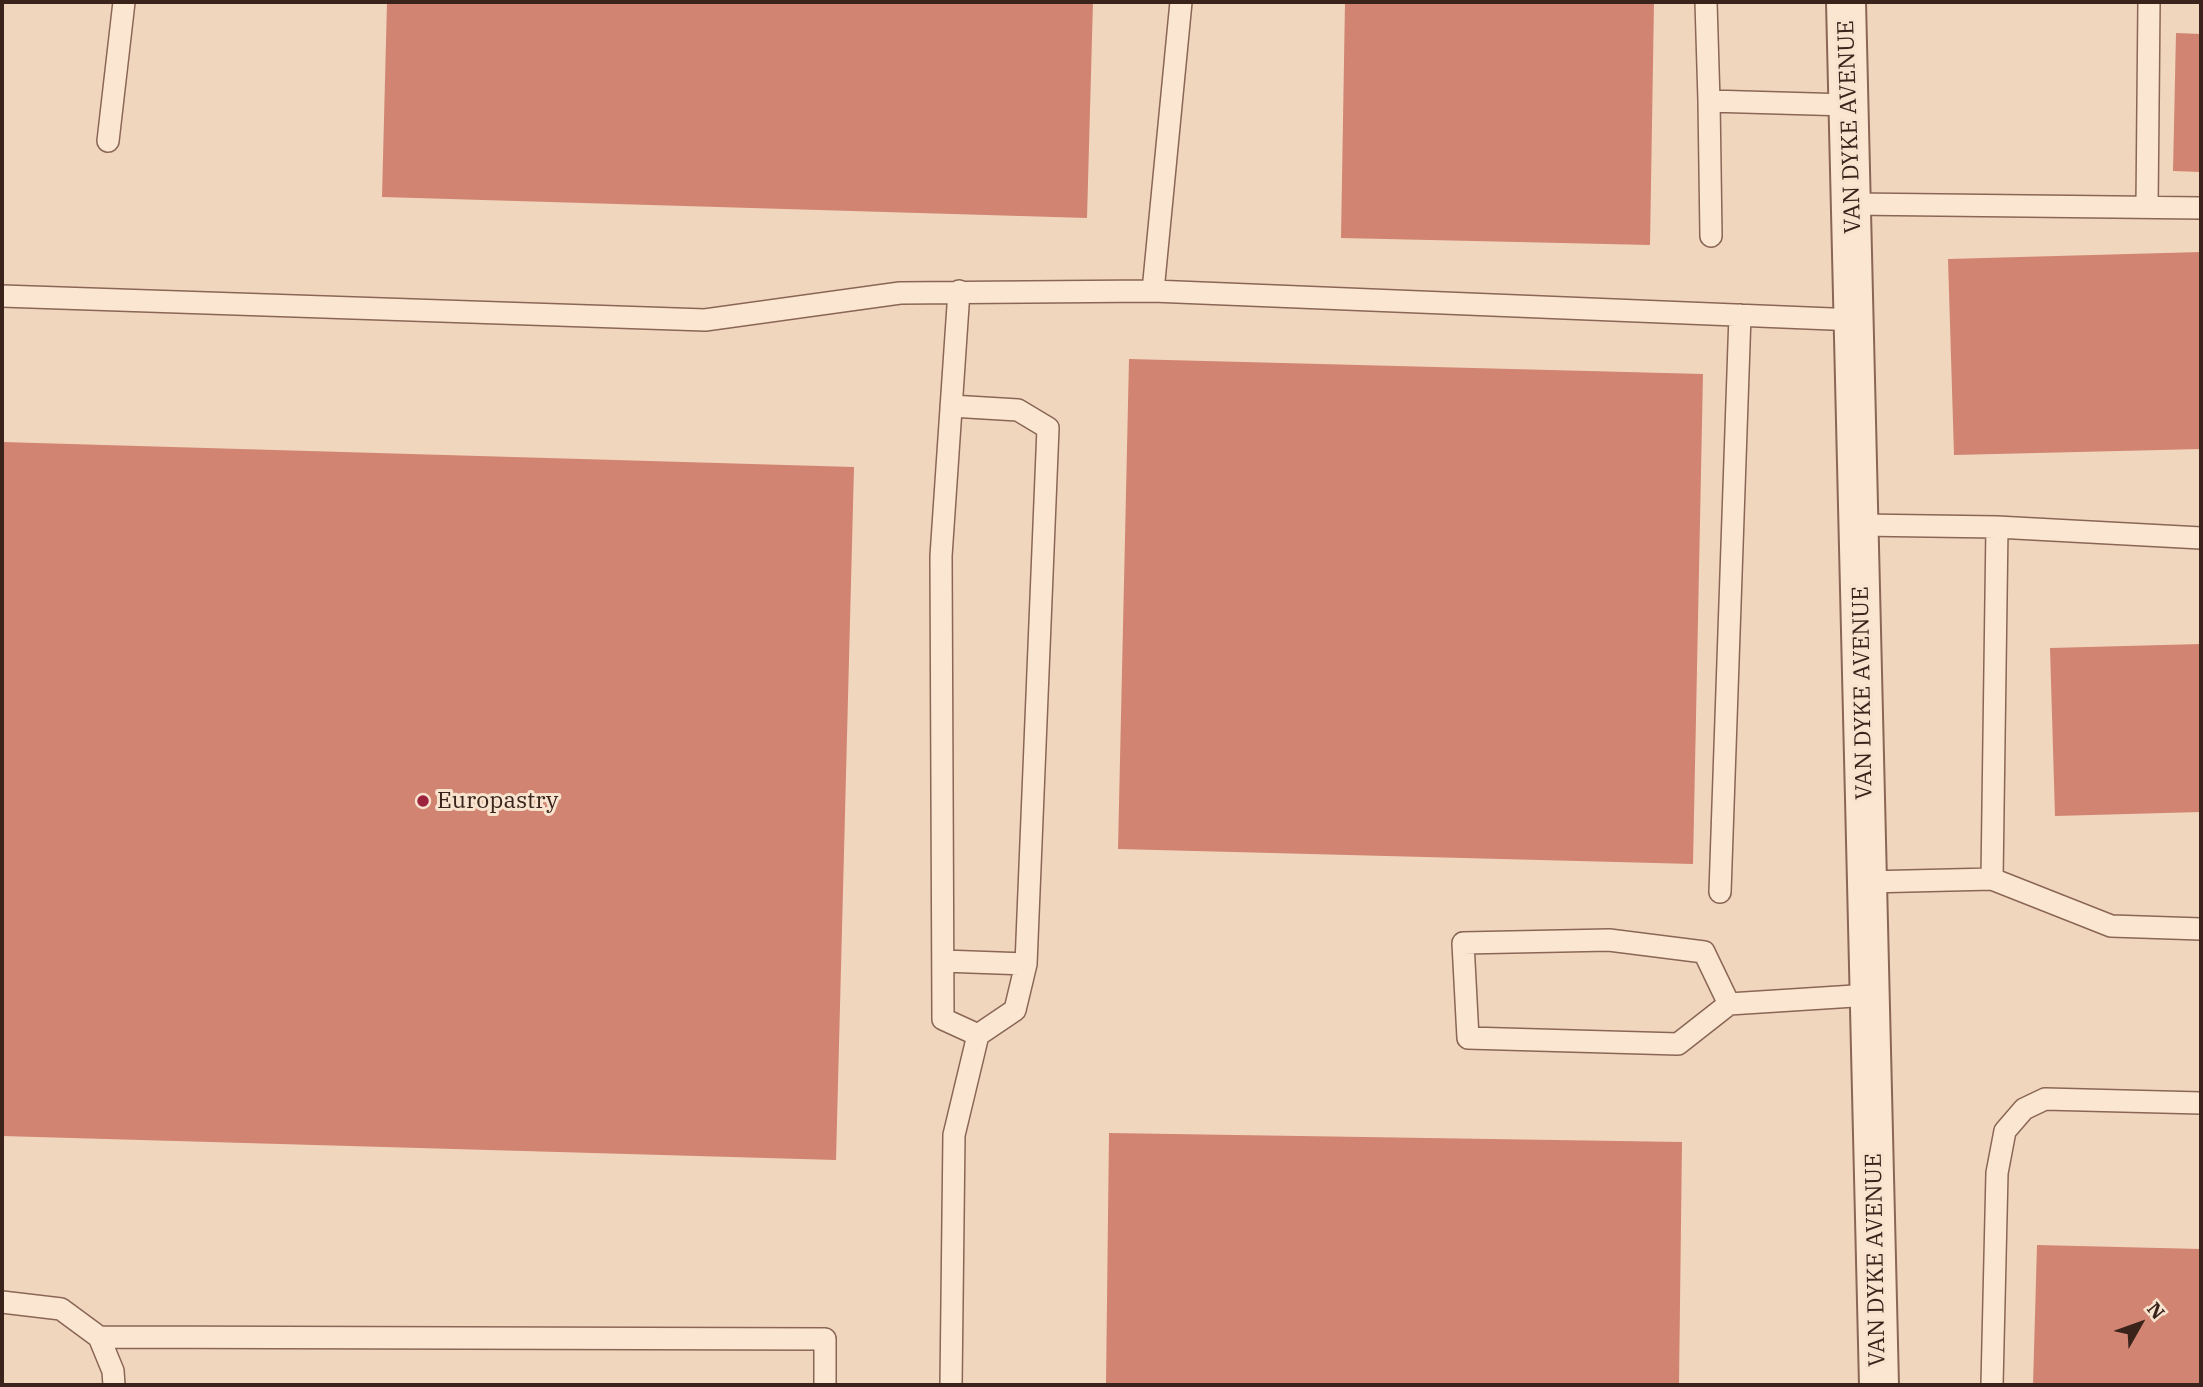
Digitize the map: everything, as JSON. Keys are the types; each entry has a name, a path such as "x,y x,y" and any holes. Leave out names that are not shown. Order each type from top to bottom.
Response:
{"street":[{"name":"VAN DYKE AVENUE","path":"1846,2 1856,320 1879,1385"}],"lane":[{"path":"108,141 124,2"},
{"path":"1153,291 1181,2"},
{"path":"1706,2 1711,236"},
{"path":"2147,207 2149,2"},
{"path":"1709,101 1848,105"},
{"path":"1853,204 2201,208"},
{"path":"959,291 940,556 943,1019 978,1035"},
{"path":"2,296 705,320 900,293 1153,291 1856,320"},
{"path":"1720,892 1740,315"},
{"path":"951,406 1018,410 1048,428 1026,964 1015,1010 978,1035 954,1135 951,1385"},
{"path":"1860,524 1997,527 2201,538"},
{"path":"1992,879 1997,527"},
{"path":"1867,881 1992,879 2111,926 2201,929"},
{"path":"1729,1004 1704,952 1609,940 1463,943 1468,1038 1678,1044 1729,1004 1870,995"},
{"path":"943,961 1026,964"},
{"path":"1992,1385 1997,1173 2005,1131 2024,1109 2045,1099 2201,1103"},
{"path":"2,1302 61,1309 99,1337 113,1371 114,1385"},
{"path":"99,1337 825,1339 825,1385"}],"building":[{"path":"387,2 1093,2 1087,218 382,197"},
{"path":"1345,2 1654,2 1650,245 1341,238"},
{"path":"2176,33 2201,34 2201,172 2173,171"},
{"path":"2201,252 2201,449 1954,455 1948,259"},
{"path":"1129,359 1703,374 1693,864 1118,849"},
{"name":"Europastry","path":"2,442 854,467 836,1160 2,1136"},
{"path":"2201,644 2201,812 2055,816 2050,648"},
{"path":"1109,1133 1682,1142 1679,1385 1106,1385"},
{"path":"2037,1245 2201,1249 2201,1385 2033,1385"}],"place":[{"name":"Europastry","path":"423,801"}]}
